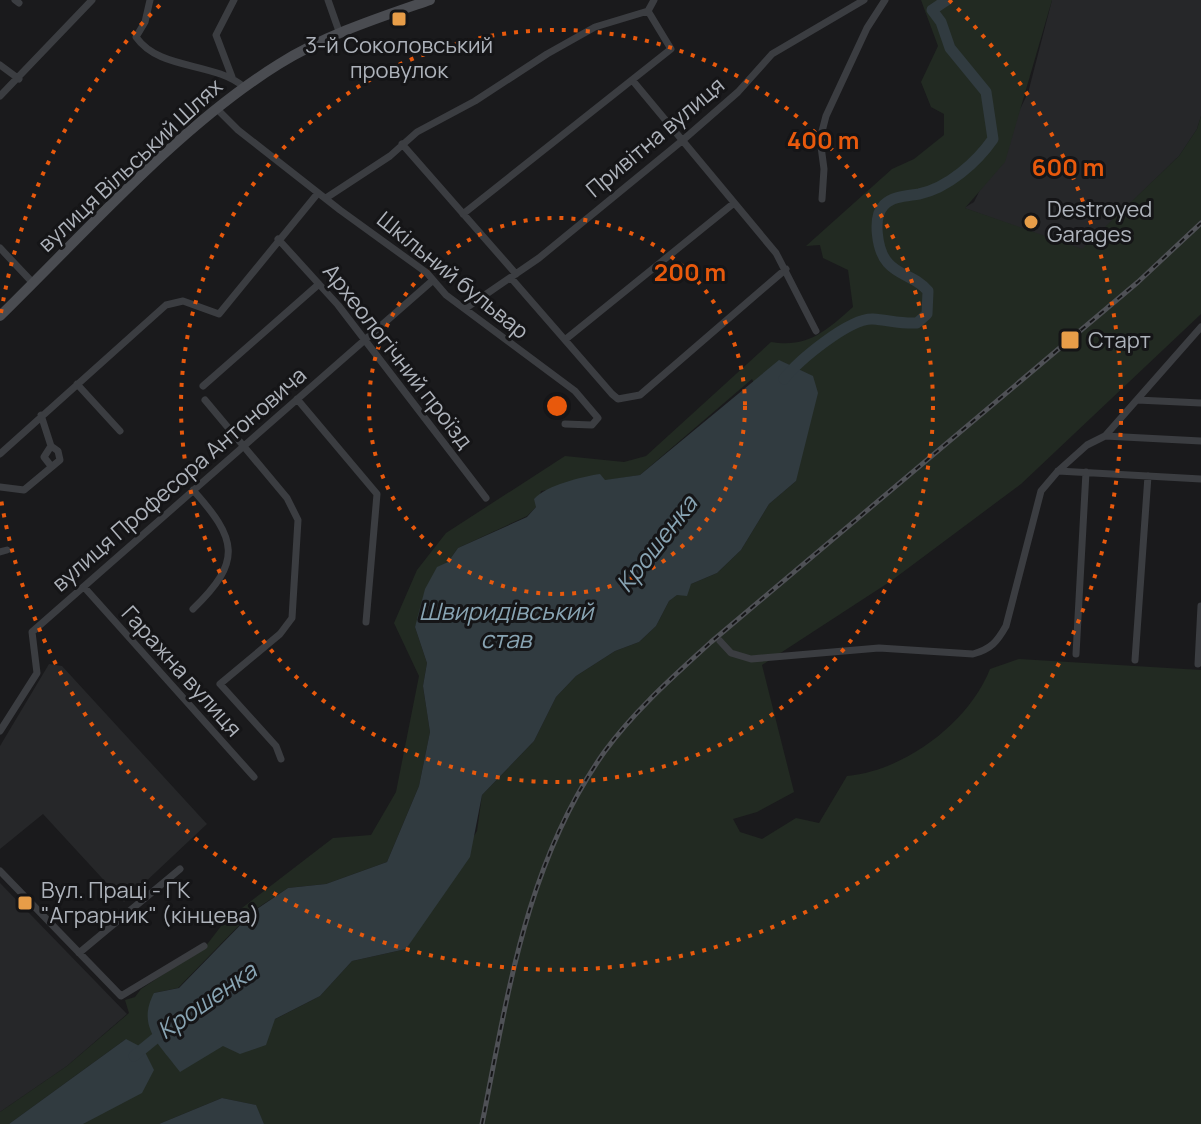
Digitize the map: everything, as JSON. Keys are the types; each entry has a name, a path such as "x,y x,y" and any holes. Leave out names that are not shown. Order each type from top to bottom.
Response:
{"street":[{"path":"0,96 92,0"},
{"path":"150,0 145,22 136,37 142,45 171,61 232,77 244,87"},
{"path":"232,77 216,35 234,0"},
{"path":"328,0 340,34"},
{"name":"вулиця Вільський Шлях","path":"0,316 217,109 244,87 299,52 430,0"},
{"path":"326,198 402,144 595,27 648,11 654,0"},
{"name":"Привітна вулиця","path":"513,276 683,140 738,92 772,54 864,0"},
{"path":"822,199 824,169 820,139 826,116 867,28 885,0"},
{"path":"463,214 671,49 648,11"},
{"path":"0,65 19,79"},
{"path":"633,81 786,269 816,331"},
{"name":"Шкільний бульвар","path":"217,109 238,130 427,273 432,281 575,391 598,418 592,425 565,424"},
{"path":"402,144 618,399 634,398 786,269"},
{"path":"0,454 166,305 183,301 219,314 318,193"},
{"path":"566,339 734,203"},
{"name":"Археологічний проїзд","path":"278,239 319,284 486,498"},
{"path":"0,248 33,283"},
{"path":"466,308 513,276"},
{"name":"вулиця Професора Антоновича","path":"0,731 37,673 32,632 432,281"},
{"path":"203,386 319,284"},
{"path":"720,641 731,653 751,659 879,648 973,654 996,644 1006,626 1041,491 1087,445 1105,436 1201,327"},
{"path":"77,384 120,431"},
{"path":"297,399 377,494 366,622"},
{"path":"205,400 287,498 298,520 292,618 280,634 220,684 276,746 281,759"},
{"path":"1137,400 1201,403"},
{"path":"0,487 24,490 57,464 61,456 51,446 41,415"},
{"path":"1105,436 1201,441"},
{"path":"51,446 44,457 51,466"},
{"path":"1058,471 1201,479"},
{"path":"1076,654 1086,472"},
{"path":"1135,660 1148,476"},
{"path":"193,490 222,525 229,539 229,551 218,585 193,609"},
{"name":"Гаражна вулиця","path":"84,587 254,777"},
{"path":"1198,664 1201,606"},
{"path":"79,953 180,869"},
{"path":"0,871 121,996 204,946"}],"shaded area":[{"path":"921,0 1052,0 1005,162 965,208 1082,249 1179,156 1197,129 1201,116 1201,314 1021,484 891,581 762,665 794,792 757,812 733,819 740,832 762,839 796,818 819,823 847,776 890,765 932,741 967,708 990,669 1019,659 1201,670 1201,1124 264,1124 255,1105 222,1098 159,1124 83,1124 96,1114 126,1039 9,1124 0,1124 0,1112 67,1066 129,1013 125,1000 135,997 141,989 205,947 225,921 333,838 371,835 396,792 419,676 394,623 417,570 446,533 565,456 624,462 646,456 771,342 796,342 816,336 853,307 848,270 823,258 820,245 806,246 892,169 914,159 944,135 944,114 931,107 921,82 938,46","holes":["752,379 796,481 769,504 741,550 717,573 691,584 669,601 656,626 639,642 615,651 576,676 556,697 534,741 482,795 477,831 406,949 352,961 320,996 223,1046 154,993 178,988 253,911 288,888 326,884 387,862 419,786 430,732 423,686 427,663 415,627 437,568 448,562 458,548 527,516 536,507 541,491 640,475"]},
{"path":"1052,0 1201,0 1201,116 1197,129 1179,156 1082,250 964,208 974,202 1028,93"},
{"path":"49,664 62,666 207,824 124,902 43,814 0,849 0,746"},
{"path":"0,883 127,1014 67,1066 0,1112"}],"water":[{"name":"Швиридівський став","path":"779,360 813,376 818,393 796,481 769,504 741,550 717,573 691,584 687,596 677,595 669,601 656,626 639,642 615,651 576,676 556,697 534,741 482,795 470,857 406,949 352,961 320,996 275,1019 266,1045 240,1054 223,1046 180,1072 158,1044 149,1026 149,1005 154,993 179,988 254,911 288,888 326,884 387,862 419,786 430,732 423,686 427,663 415,627 425,589 437,567 448,562 458,548 527,517 536,507 534,499 556,486 600,474 605,480 640,475"},
{"path":"126,1039 143,1048 154,1070 142,1093 83,1124 9,1124"},
{"path":"222,1098 256,1105 264,1124 159,1124"}],"waterway":[{"name":"Крошенка","path":"784,379 812,352 851,325 873,319 917,323 927,314 928,291 897,271 884,258 877,225 880,210 888,202 941,186 970,165 993,139 986,92 950,48 941,22 932,10 947,0"},
{"name":"Крошенка","path":"134,1056 167,1029"}],"railway":[{"path":"482,1124 512,978 538,884 578,794 605,751 655,694 711,642 1138,282 1201,223"}],"place":[{"name":"3-й Соколовський провулок","path":"399,19"},
{"name":"Destroyed Garages","path":"1031,222"},
{"name":"Старт","path":"1070,340"},
{"name":"Вул. Праці - ГК \"Аграрник\" (кінцева)","path":"25,903"}]}
